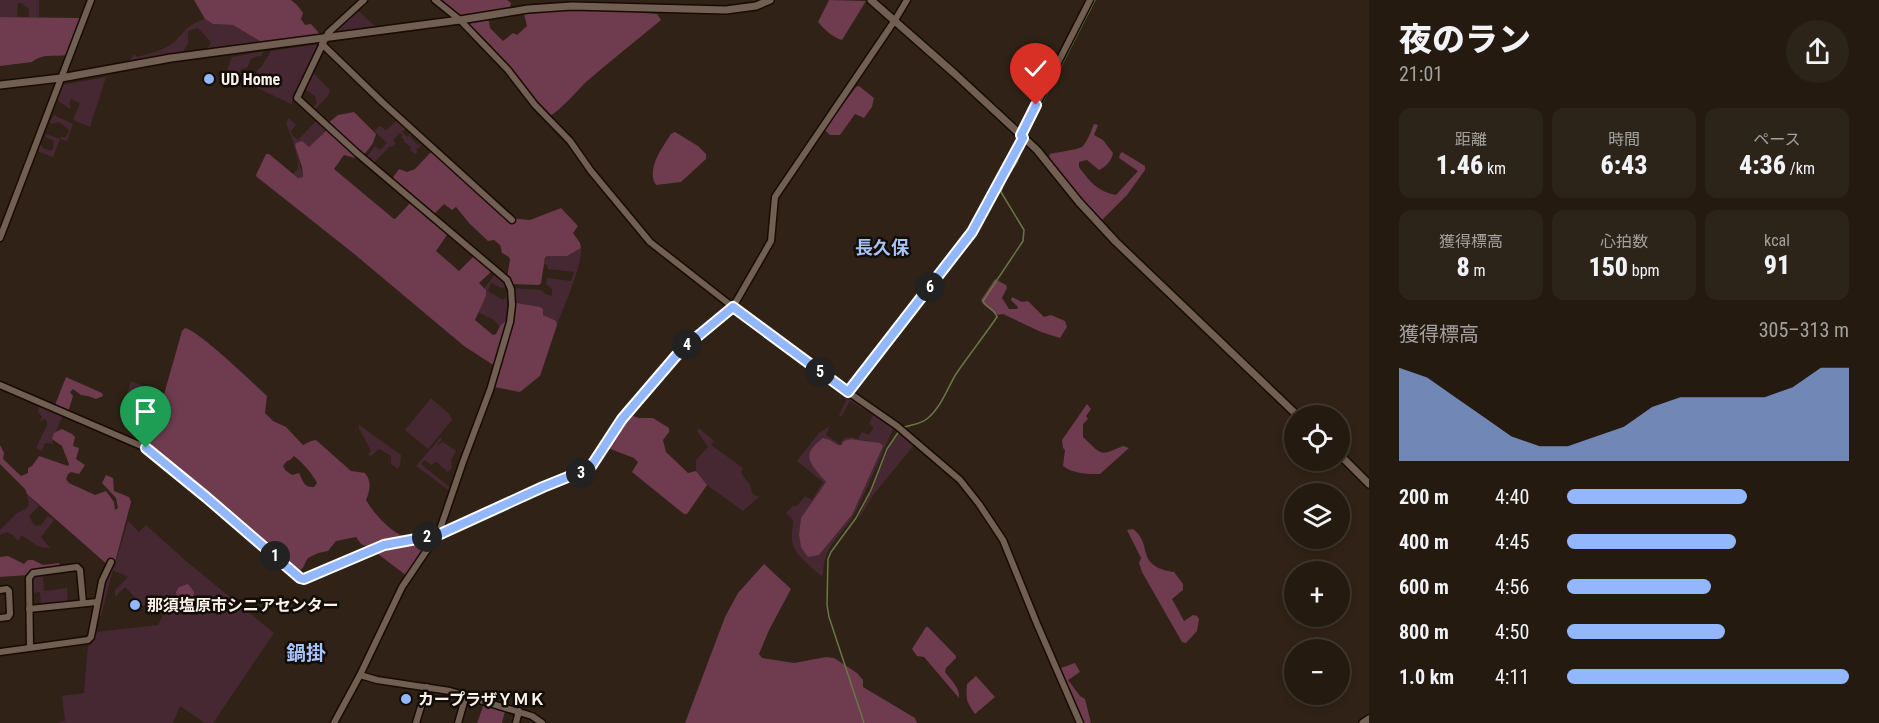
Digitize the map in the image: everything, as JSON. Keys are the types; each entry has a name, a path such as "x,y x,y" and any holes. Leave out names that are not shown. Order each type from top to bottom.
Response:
{"street":[{"path":"0,238 91,0"},
{"path":"334,723 402,587 438,535 490,390 510,322 512,305 511,290 507,280 357,153 297,98 323,41 331,29 364,0"},
{"path":"435,0 460,20 508,70 535,105 570,141 591,171 650,242 733,307 897,426 960,480 993,524 1012,558 1033,614 1080,723"},
{"path":"0,85 61,78 171,58 323,41 550,6 726,10 756,6 770,0"},
{"path":"871,0 1022,136 1049,163 1079,202 1116,242 1286,405"},
{"path":"0,385 146,448 300,578 304,579 384,545 438,535 590,468 622,419 676,356 733,307 771,240 776,197 779,191 907,0"},
{"path":"848,392 972,232 1090,0"},
{"path":"323,41 382,102 512,220"},
{"path":"1350,466 1369,484"},
{"path":"0,651 88,640 91,637 105,574 111,562"},
{"path":"30,647 29,578 33,573 76,567 80,570 83,603"},
{"path":"0,590 9,591 10,614 0,618"},
{"path":"29,609 97,602"},
{"path":"360,675 466,696 519,711 542,723"},
{"path":"416,723 427,687"},
{"path":"458,723 466,696"},
{"path":"516,723 519,711"},
{"path":"1363,723 1369,719"}],"shaded area":[{"path":"0,0 39,0 39,17 29,17 29,9 18,3 17,17 0,17"},
{"path":"194,0 291,0 303,13 301,19 305,25 311,24 319,35 263,43 233,25 213,24 205,19"},
{"path":"433,0 507,0 511,3 510,7 455,17"},
{"path":"829,0 866,1 842,40 832,35 818,22"},
{"path":"356,9 376,27 334,32 332,30"},
{"path":"592,9 657,14 661,20 595,74 562,107 548,117 468,24 489,21 490,28 503,41 513,33 517,35 527,26 524,14"},
{"path":"0,17 81,19 68,55 45,56 32,62 0,66"},
{"path":"205,19 213,24 233,25 263,43 206,50 211,43 198,28 188,31 188,43 183,52 129,62 134,54 137,57 166,47 190,26"},
{"path":"318,44 291,104 226,73 232,57 264,51 261,56 252,59 248,67 240,70 242,79 256,76 257,70 271,51"},
{"path":"311,71 330,90 328,96 313,111 312,108 317,103 315,96 303,88"},
{"path":"106,77 90,127 73,120 80,103 71,99 70,109 57,100 62,85"},
{"path":"859,86 874,98 872,107 864,118 855,114 840,135 830,135 824,129"},
{"path":"354,112 376,134 373,143 364,155 355,158 344,155 334,169 394,219 412,201 449,232 436,251 459,271 475,255 492,271 479,283 486,290 486,296 475,320 493,335 496,334 500,326 514,313 516,303 540,307 543,309 543,315 556,321 557,325 540,376 520,392 494,387 498,368 464,346 353,253 257,177 266,154 269,154 298,178 303,177 296,143 302,141 309,147 327,130 328,123 338,115"},
{"path":"54,115 73,124 67,141 60,139 66,137 69,130 59,122 51,124 50,121"},
{"path":"289,118 296,125 291,131 298,140 317,120 328,129 309,147 295,146 303,177 298,178 293,174 298,169 298,161 286,123"},
{"path":"399,119 407,127 402,132 407,137 412,132 410,137 418,145 423,143 416,150 418,152 415,154 410,150 411,147 404,142 400,133 393,140 396,143 390,146 373,164 366,158 375,146 380,150 387,143 374,131 380,126 386,130"},
{"path":"1094,124 1098,125 1094,135 1103,140 1113,153 1108,163 1099,170 1087,160 1079,162 1079,167 1094,185 1116,195 1138,171 1119,158 1122,152 1145,166 1145,170 1127,195 1101,221 1078,198 1049,157 1050,154 1083,146"},
{"path":"675,132 698,146 706,154 706,159 681,182 656,185 653,172 656,159 671,134"},
{"path":"46,134 60,139 53,157 37,151 40,143 43,148 51,151 53,149 54,141 45,137"},
{"path":"432,151 507,218 530,220 561,208 578,226 573,233 581,248 567,256 547,256 539,285 511,284 507,278 510,260 502,253 500,245 494,240 488,241 456,207 452,210 444,204 433,215 391,180 399,169 407,172 415,169"},
{"path":"581,248 576,275 557,325 543,315 514,304 513,288 541,290 552,296 552,289 546,284 547,278 571,281 574,272 548,269 544,264 547,256 567,256"},
{"path":"495,274 508,286 502,288 491,283 488,291 503,300 506,292 510,292 509,318 500,327 494,320 478,312 486,296 484,289"},
{"path":"995,279 1006,285 1007,288 1002,298 1009,309 1018,307 1011,300 1012,297 1022,302 1028,301 1044,317 1051,315 1065,321 1067,327 1060,338 1041,332 1003,314 998,315 983,304 981,300"},
{"path":"185,328 202,338 267,396 265,413 273,421 286,427 303,445 316,440 351,471 365,473 370,486 366,500 390,528 409,538 434,538 407,576 370,548 361,544 356,537 336,541 328,551 308,558 302,569 295,572 149,447 182,331","holes":["294,456 315,479 317,483 314,487 305,485 299,473 292,475 285,470 283,466"]},
{"path":"66,377 102,393 103,396 96,399 81,395 73,389 70,392 73,396 68,412 55,405"},
{"path":"131,381 162,393 154,418 123,406"},
{"path":"849,395 894,427 856,511 830,547 821,576 793,546 793,520 786,513 793,506 797,506 805,496 812,500 823,482 797,461 819,433 830,426 826,435 840,444 844,438 858,439 862,432 869,435 874,427 869,424 873,415 850,401 841,417 839,415","holes":["851,439 870,441 852,515 819,555 799,534 801,519 826,482 817,471 830,440 838,445"]},
{"path":"431,398 450,415 452,420 428,449 405,430"},
{"path":"40,404 63,415 52,444 45,443 42,451 36,448 47,421 44,419 39,422 42,417 38,411"},
{"path":"1087,404 1091,409 1086,416 1088,419 1083,424 1083,437 1098,451 1105,453 1123,446 1129,448 1100,474 1085,474 1063,466 1065,450 1062,440"},
{"path":"627,415 653,418 669,428 663,440 666,452 688,473 696,471 707,485 687,514 684,514 632,472 638,462 634,458 608,448 607,445"},
{"path":"359,425 401,455 398,469 391,464 391,456 379,449 371,456 368,454 371,451"},
{"path":"699,428 714,441 711,445 743,468 741,473 750,485 752,493 760,496 743,511 707,485 696,471 696,460 708,447 697,431"},
{"path":"62,429 75,437 73,446 79,448 76,459 85,465 79,474 71,472 68,474 66,479 69,483 95,495 106,491 114,502 115,510 118,508 116,498 102,483 106,475 113,478 114,491 129,497 131,502 115,562 109,566 27,494 25,489 0,464 0,445 4,453 3,459 21,476 28,473 28,468 39,456 68,466 62,446 52,439 54,433"},
{"path":"900,431 915,444 873,495 859,517 889,448"},
{"path":"440,438 442,439 436,446 443,442 456,451 451,460 452,468 448,472 436,462 431,465 425,460 421,464 452,489 451,492 416,466"},
{"path":"823,438 838,445 851,439 880,443 883,446 852,515 819,555 808,557 801,547 799,534 801,518 826,482 812,465 809,455"},
{"path":"27,494 39,506 29,516 36,526 41,525 48,516 54,520 41,537 50,548 39,546 22,535 18,541 7,532 0,535 0,530 17,513 26,509 29,504"},
{"path":"128,521 139,532 146,525 274,633 213,723 205,723 180,706 173,723 56,723 65,721 62,696 84,693 88,646 91,645 96,632 158,625 164,613 150,599 143,606 125,587 115,597 115,590 128,577 113,570 101,616 96,617 106,575 114,567"},
{"path":"1133,529 1143,542 1149,560 1162,569 1174,572 1183,584 1183,590 1172,599 1184,621 1193,615 1199,619 1197,631 1186,643 1182,642 1142,572 1139,563 1141,558 1127,530"},
{"path":"8,556 24,564 28,560 33,560 43,565 59,563 60,566 27,575 0,577 0,557"},
{"path":"764,564 791,589 769,630 759,654 762,658 794,663 826,657 834,658 857,673 863,680 863,687 915,718 917,723 685,723 725,617 738,593"},
{"path":"43,575 44,591 67,588 68,603 41,606 40,592 32,593 31,579 33,576"},
{"path":"188,584 194,592 193,597 202,601 204,605 196,612 177,598 176,592 179,587"},
{"path":"926,627 956,656 945,672 957,687 959,698 924,657 917,656 912,649"},
{"path":"1075,663 1080,672 1068,680 1085,699 1091,723 1079,723 1058,669"},
{"path":"976,676 995,697 975,714 967,700 967,684"},
{"path":"484,704 505,711 502,723 477,723"}],"waterway":[{"path":"1026,134 1095,0"},
{"path":"902,428 922,422 933,414 956,374 997,317 983,301 1023,241 1024,230 1001,192 1003,183 1017,162 1024,142"},
{"path":"864,723 829,617 828,559 856,518 871,490 887,449 899,431"}],"place":[{"name":"UD Home","path":"209,79"},
{"name":"那須塩原市シニアセンター","path":"135,605"},
{"name":"カープラザＹＭＫ","path":"406,699"}],"district":[{"name":"長久保","path":"882,248"},
{"name":"鍋掛","path":"306,653"}],"route":[{"path":"146,448 304,579 384,545 438,535 543,487 584,472 596,461 612,431 676,356 733,307 848,392 972,232 1023,138 1021,135 1036,105"}]}
